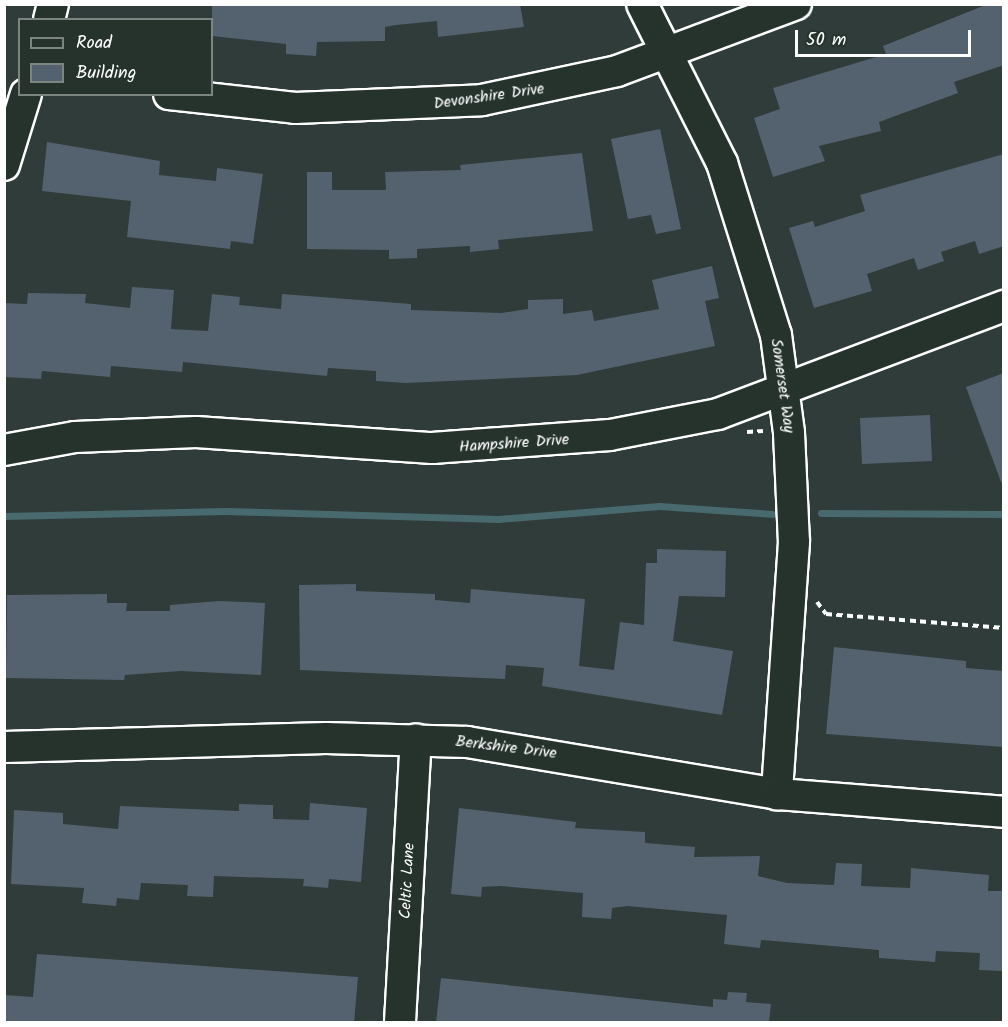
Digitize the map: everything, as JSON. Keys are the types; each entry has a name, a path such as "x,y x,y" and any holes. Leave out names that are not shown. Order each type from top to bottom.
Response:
{"street":[{"name":"Somerset Way","path":"642,4 671,54 722,163 745,226 776,335 788,421 794,582 777,794"},
{"name":"Devonshire Drive","path":"187,96 295,108 416,107 549,89 671,54 796,4"},
{"path":"4,165 25,96"},
{"name":"Hampshire Drive","path":"4,450 75,437 196,432 492,447 667,425 784,392 1004,306"},
{"name":"Berkshire Drive","path":"4,747 416,739 569,755 777,794 1004,812"},
{"name":"Celtic Lane","path":"400,1023 416,739"}],"path":[{"path":"737,431 758,433 788,421"},
{"path":"814,599 826,614 1004,628"}],"building":[{"path":"212,4 520,4 524,27 438,37 437,21 396,25 385,27 385,41 317,42 316,56 286,54 286,44 213,36"},
{"path":"988,4 1004,4 1004,65 954,82 958,93 879,122 881,131 819,146 825,161 773,177 754,118 780,109 773,88 886,54 883,46"},
{"path":"660,129 681,229 656,234 651,215 628,219 611,139"},
{"path":"47,142 160,161 159,175 216,181 217,168 263,174 253,244 231,241 230,249 127,237 131,201 42,191"},
{"path":"582,153 593,231 498,240 499,249 470,252 470,246 417,249 417,258 389,259 389,250 307,249 307,172 332,172 332,190 386,190 385,172 461,170 460,165"},
{"path":"1004,154 1004,246 979,254 975,241 941,252 944,261 918,270 914,258 867,274 872,291 814,308 789,228 813,221 815,227 865,211 860,195"},
{"path":"712,266 719,298 705,301 715,346 577,375 406,383 376,381 376,371 328,368 327,376 183,362 182,372 111,366 110,377 42,371 41,379 4,377 4,303 27,304 28,293 86,294 85,303 130,308 132,287 174,290 171,329 208,331 212,294 240,297 239,305 281,309 282,294 411,304 411,310 501,313 528,309 528,300 563,299 563,314 592,310 594,321 659,309 652,280"},
{"path":"1004,373 1004,482 1001,482 966,387"},
{"path":"930,415 932,461 862,464 860,418"},
{"path":"657,549 726,551 725,597 679,596 673,641 733,651 722,715 542,686 544,668 506,665 505,679 300,670 299,585 356,584 356,591 435,594 435,600 470,603 471,589 585,599 579,666 614,670 620,622 644,625 646,563 657,563"},
{"path":"107,594 107,603 127,603 126,611 170,611 170,605 219,601 265,603 261,675 181,671 125,675 124,680 6,678 7,595"},
{"path":"834,647 966,661 966,668 1004,671 1004,747 826,734"},
{"path":"310,803 367,808 361,882 329,879 328,888 303,886 304,879 214,876 213,897 187,896 188,885 141,883 139,900 117,898 116,906 82,903 84,888 11,884 14,810 63,813 63,824 118,829 120,806 239,811 239,804 273,805 273,819 309,820"},
{"path":"459,808 576,822 575,828 645,832 645,843 695,847 694,857 760,856 758,876 787,883 834,885 836,863 862,864 861,886 910,888 911,868 989,875 988,891 1004,891 1002,971 979,970 980,953 936,951 935,962 879,958 879,950 761,940 760,948 724,944 727,915 627,906 612,908 611,919 582,917 583,893 500,886 482,887 481,897 451,894"},
{"path":"37,954 358,977 354,1023 4,1023 4,995 33,997"},
{"path":"441,978 713,1007 713,999 727,1000 728,992 747,993 746,1002 771,1004 769,1023 436,1023"}],"waterway":[{"path":"4,516 226,511 498,519 659,506 772,514"},
{"path":"821,513 1004,514"}]}
